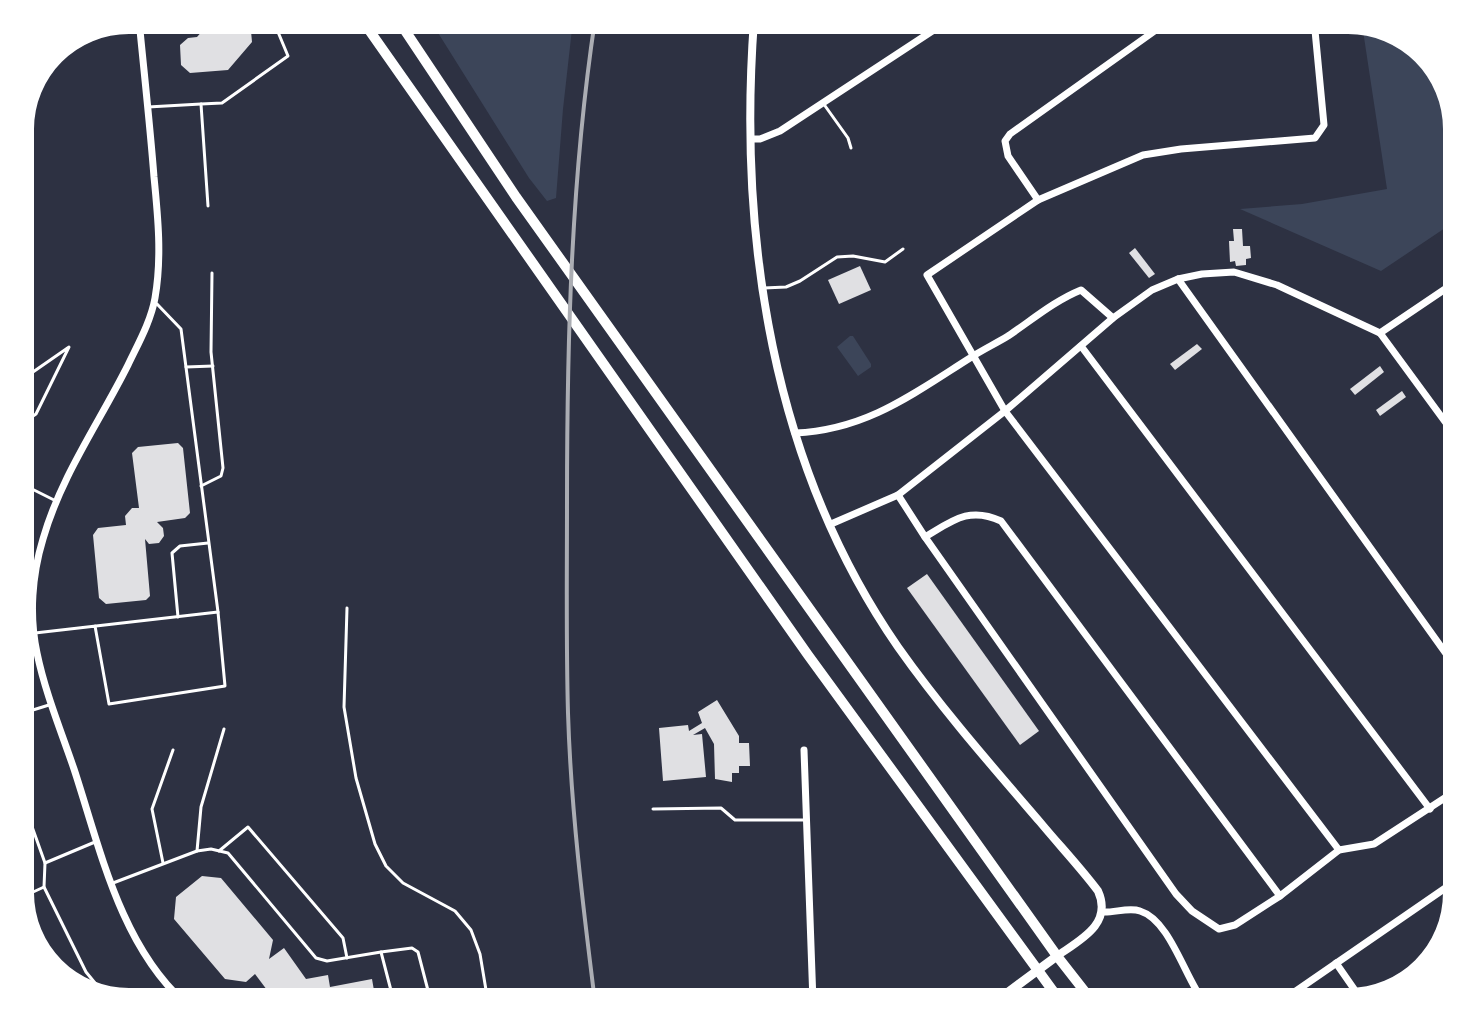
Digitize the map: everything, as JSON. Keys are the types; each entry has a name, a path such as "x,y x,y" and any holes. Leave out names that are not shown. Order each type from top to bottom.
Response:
{"main road":[{"path":"372,34 808,655 1050,988"},
{"path":"407,34 516,197 1082,988"},
{"path":"1014,988 1057,956"}],"street":[{"path":"34,585 37,560 74,461 140,340 155,302 159,264 143,34"},
{"path":"754,34 752,212 761,288 776,364 795,433 831,524 858,579 896,644 955,722 1101,898 1102,912 1094,929 1057,956"},
{"path":"751,139 780,131 928,34"},
{"path":"1038,200 1008,156 1005,141 1010,134 1150,34"},
{"path":"1315,34 1324,125 1315,138 1143,155 1038,200 927,275 1005,411 1339,850"},
{"path":"831,524 898,495 1005,411 1113,318 1152,290 1178,279 1234,272 1277,285 1380,333 1443,419"},
{"path":"1178,279 1443,649"},
{"path":"795,433 816,432 864,420 894,406 1006,337 1063,297 1081,290 1113,318"},
{"path":"1380,333 1443,290"},
{"path":"1081,346 1430,809"},
{"path":"898,495 1176,894 1192,911 1219,929 1235,925 1280,896 1339,850 1374,844 1443,800"},
{"path":"925,537 961,516 988,514 1001,521 1280,896"},
{"path":"34,623 37,653 129,926 145,955 172,988"},
{"path":"804,750 813,988"},
{"path":"1300,988 1443,890"},
{"path":"1102,912 1134,910 1154,919 1170,940 1196,988"},
{"path":"1336,963 1353,988"}],"lane":[{"path":"148,107 222,103 288,56 279,34"},
{"path":"823,103 848,138 851,148"},
{"path":"201,104 208,206"},
{"path":"761,288 786,287 837,257 853,256 885,262 903,249"},
{"path":"201,486 221,476 223,468 210,321 212,273"},
{"path":"95,626 109,704 225,686 181,329 155,302"},
{"path":"34,371 69,347 34,415"},
{"path":"186,367 213,366"},
{"path":"34,490 58,502"},
{"path":"178,617 172,553 180,546 209,543"},
{"path":"347,608 344,707 356,778 375,844 386,866 403,883 455,911 471,930 480,954 486,988"},
{"path":"35,633 218,612"},
{"path":"34,710 53,704"},
{"path":"197,851 201,807 224,729"},
{"path":"163,863 152,809 173,750"},
{"path":"653,809 721,808 735,820 807,820"},
{"path":"219,851 248,827 343,938 347,958"},
{"path":"34,832 45,863 44,887 93,980"},
{"path":"45,863 98,841"},
{"path":"113,883 197,851 228,853 316,958 327,961 404,949 416,950 428,988"},
{"path":"34,892 44,887"},
{"path":"381,952 390,988"}],"shaded area":[{"path":"439,34 571,34 556,198 547,201 529,178"},
{"path":"1364,36 1401,50 1419,66 1436,93 1443,129 1443,229 1381,271 1240,209 1302,204 1387,189"},
{"path":"850,336 871,364 858,376 837,347"}],"building":[{"path":"200,34 251,34 252,42 228,70 190,73 181,65 180,45 188,38"},
{"path":"1233,229 1242,229 1243,246 1250,246 1251,258 1246,259 1246,265 1236,266 1235,261 1230,262 1229,241 1234,241"},
{"path":"1135,248 1155,274 1149,278 1129,253"},
{"path":"860,266 871,290 839,304 828,280"},
{"path":"1197,344 1202,349 1175,370 1170,364"},
{"path":"1380,366 1384,372 1355,395 1350,389"},
{"path":"1402,391 1406,397 1380,416 1376,410"},
{"path":"178,443 183,448 190,513 185,518 157,522 163,528 164,536 159,543 149,544 145,539 150,596 146,600 106,604 99,598 93,535 98,528 126,525 125,516 132,508 139,508 132,453 138,447"},
{"path":"927,574 1039,731 1020,745 907,588"},
{"path":"717,700 739,736 739,743 749,743 750,766 739,766 739,773 732,773 732,782 715,779 714,744 705,728 693,735 702,734 706,777 663,781 659,728 688,725 689,731 702,723 698,712"},
{"path":"202,876 221,878 273,940 269,959 284,948 306,979 328,975 330,987 372,979 374,988 266,988 255,974 246,982 225,979 174,919 176,897"}],"railway":[{"path":"593,34 580,140 572,260 567,608 572,786 593,988"}]}
